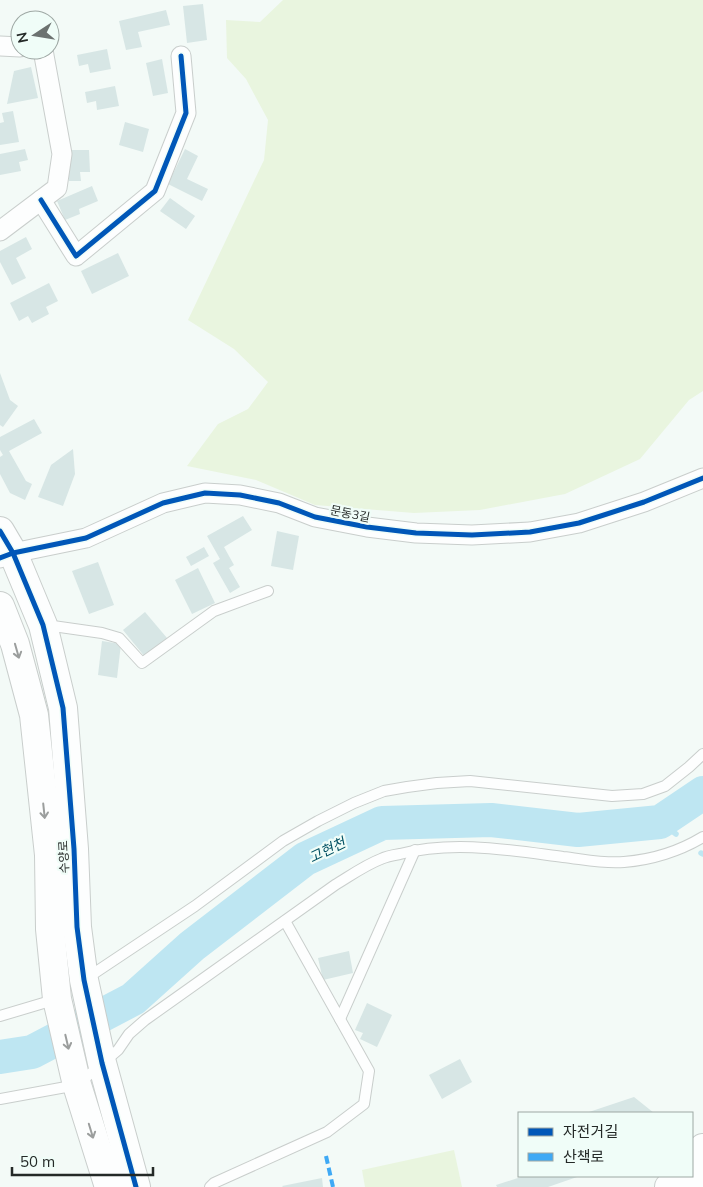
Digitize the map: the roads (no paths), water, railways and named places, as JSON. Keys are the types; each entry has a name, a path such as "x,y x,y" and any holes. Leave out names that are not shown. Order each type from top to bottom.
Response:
{"street":[{"path":"41,200 76,256 155,191 186,113 181,56"},
{"path":"0,231 57,188 62,154 45,60"},
{"name":"문동3길","path":"4,547 86,538 163,502 205,493 240,495 279,503 315,517 416,534 472,535 530,532 579,523 644,502 703,478"},
{"name":"수양로","path":"4,547 43,625 63,708 74,849 76,927 70,990 77,1085 109,1187"},
{"name":"수양로","path":"0,606 15,644 34,715 49,855 50,929 70,990 102,1063 136,1187"},
{"path":"693,1160 703,1148"},
{"path":"669,1187 678,1177"},
{"path":"696,1187 703,1179"}],"lane":[{"path":"43,625 102,633 119,638 142,663 214,612 268,591"},
{"path":"0,1016 70,990 195,906 283,841 318,820 384,791 422,785 470,781 612,796 643,794 666,786 703,754"},
{"path":"0,1099 77,1085 118,1050 129,1034 144,1020 356,872 381,858 415,850 443,847 473,847 594,861 623,862 670,852 703,837"},
{"path":"340,1019 415,850"},
{"path":"210,1187 214,1183 327,1132 364,1104 369,1071 285,921"}],"waterway":[{"name":"고현천","path":"0,1057 32,1052 133,999 192,946 305,859 382,823 491,820 578,830 660,822 703,793"},
{"path":"660,822 676,834"}]}
